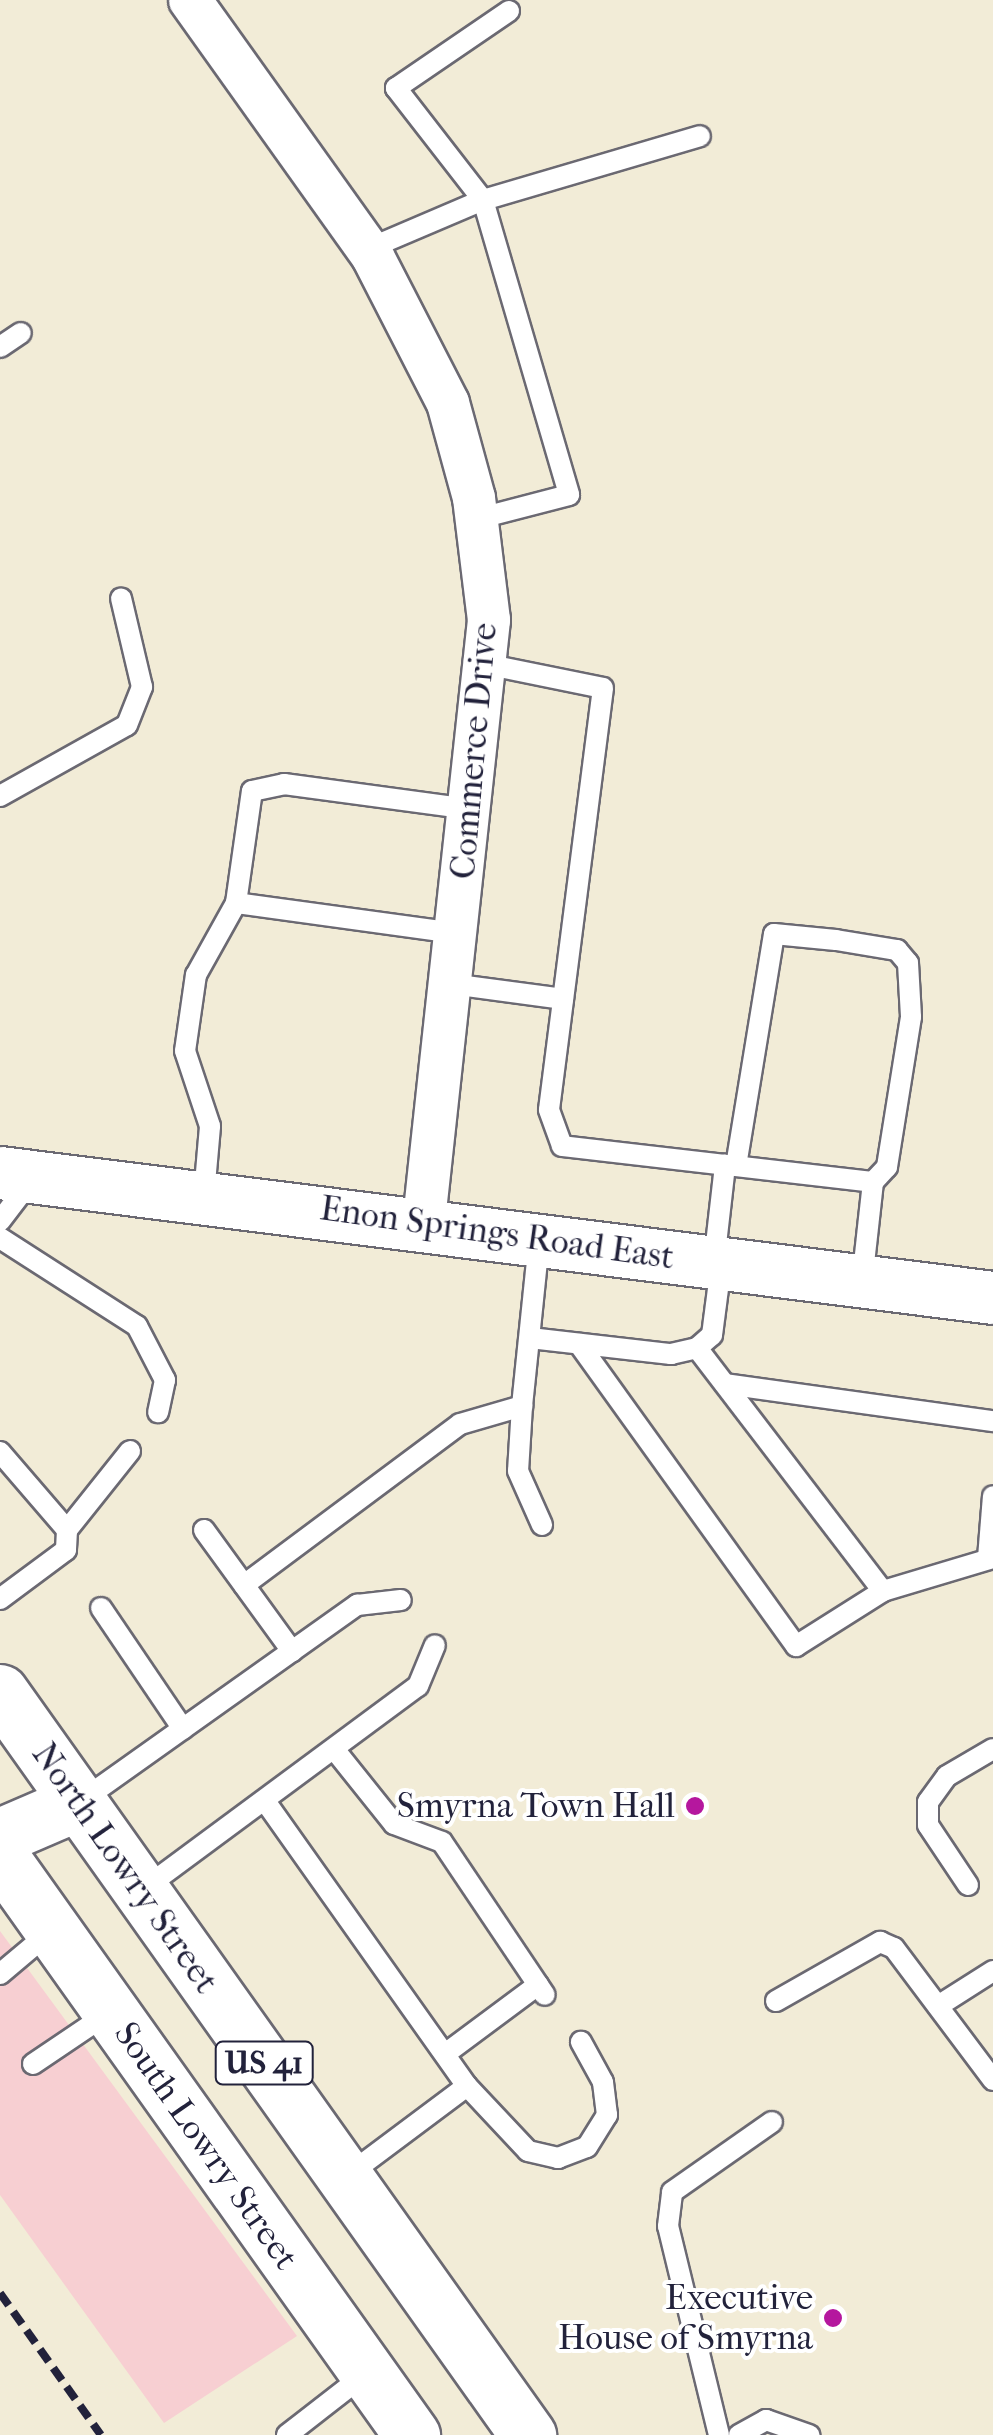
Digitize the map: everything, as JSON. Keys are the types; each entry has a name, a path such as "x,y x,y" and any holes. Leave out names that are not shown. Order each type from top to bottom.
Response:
{"main road":[{"name":"North Lowry Street","path":"0,1692 528,2435"},
{"path":"0,1836 80,1802"},
{"name":"South Lowry Street","path":"0,1856 412,2435"}],"street":[{"name":"Commerce Drive","path":"190,0 368,249 448,402 476,519 485,664 424,1220"},
{"name":"Enon Springs Road East","path":"17,1175 424,1220 718,1264 993,1298"}],"lane":[{"path":"476,519 569,496 483,200 396,88 509,12"},
{"path":"368,249 483,200 700,136"},
{"path":"0,347 21,333"},
{"path":"0,796 127,725 142,687 121,598"},
{"path":"485,664 603,688 548,1110 562,1146 873,1182"},
{"path":"204,1196 210,1126 186,1051 196,974 236,903 243,807 260,786 470,809"},
{"path":"236,903 456,934"},
{"path":"530,1338 671,1354 697,1348 712,1334 730,1165 774,934 897,950 908,963 910,1017 887,1167 873,1182 862,1282"},
{"path":"451,984 563,999"},
{"path":"0,1222 17,1175"},
{"path":"0,1238 137,1326 165,1380 158,1412"},
{"path":"540,1238 518,1471 542,1526"},
{"path":"579,1344 796,1646 883,1591 991,1558 993,1496"},
{"path":"697,1348 883,1591"},
{"path":"726,1384 993,1421"},
{"path":"244,1585 460,1424 522,1406"},
{"path":"0,1599 66,1550 67,1530 130,1451"},
{"path":"0,1452 67,1530"},
{"path":"204,1530 292,1652"},
{"path":"80,1802 357,1605 402,1600"},
{"path":"101,1608 184,1730"},
{"path":"142,1890 418,1686 435,1645"},
{"path":"968,1885 928,1826 928,1802 947,1776 993,1748"},
{"path":"334,1749 394,1824 442,1842 541,1990 444,2054"},
{"path":"264,1801 467,2086 528,2151 558,2158 586,2147 607,2115 603,2082 581,2042"},
{"path":"0,1974 52,1930"},
{"path":"776,2001 880,1942 938,2006 993,2080"},
{"path":"938,2006 993,1971"},
{"path":"33,2064 110,2012"},
{"path":"345,2177 467,2086"},
{"path":"718,2435 668,2226 672,2192 772,2122"},
{"path":"286,2435 368,2372"},
{"path":"739,2435 766,2420 809,2435"}],"shaded area":[{"path":"0,1931 297,2336 164,2423 0,2195"}],"railway":[{"path":"0,2293 101,2435"}],"place":[{"name":"Smyrna Town Hall","path":"695,1806"},
{"name":"Executive House of Smyrna","path":"833,2318"}]}
